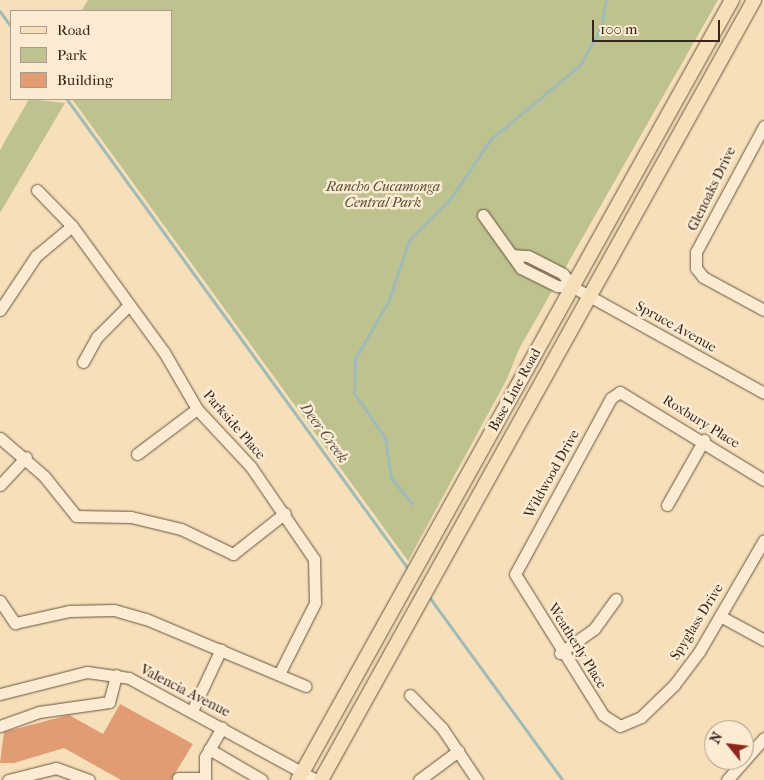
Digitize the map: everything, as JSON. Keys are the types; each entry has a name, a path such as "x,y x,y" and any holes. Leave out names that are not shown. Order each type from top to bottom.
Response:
{"main road":[{"name":"Base Line Road","path":"300,776 732,0"},
{"name":"Base Line Road","path":"321,780 754,0"}],"street":[{"name":"Glenoaks Drive","path":"764,126 715,209 708,235 696,252 696,268 703,277 764,310"},
{"name":"Parkside Place","path":"37,190 72,226 164,352 197,409 251,467 285,513 314,559 318,581 315,603 280,672"},
{"name":"Spruce Avenue","path":"483,215 512,255 528,256 554,270 573,287 764,393"},
{"path":"0,310 36,256 72,226"},
{"path":"83,362 97,337 129,305"},
{"name":"Roxbury Place","path":"620,392 704,440 764,480"},
{"name":"Wildwood Drive","path":"516,574 612,398 620,392"},
{"path":"137,454 197,409"},
{"path":"0,438 26,457 76,516 131,517 181,529 233,554 285,513"},
{"path":"667,505 704,440"},
{"path":"0,485 26,457"},
{"name":"Spyglass Drive","path":"620,726 641,717 674,685 720,616 764,540"},
{"name":"Weatherly Place","path":"516,574 560,652 603,715 620,726"},
{"path":"560,652 594,629 616,599"},
{"path":"0,602 15,623 69,611 114,610 221,649 261,670 280,672 305,686"},
{"path":"720,616 764,640"},
{"path":"192,711 221,649"},
{"name":"Valencia Avenue","path":"0,694 86,672 116,675 222,727 300,776 316,780"},
{"path":"0,726 39,712 109,702 116,675"},
{"path":"410,694 458,751 477,780"},
{"path":"178,778 205,779 209,749 222,727"},
{"path":"727,780 764,738"},
{"path":"209,749 262,780"},
{"path":"419,780 458,751"},
{"path":"8,780 56,768 89,780"}],"green space":[{"name":"Rancho Cucamonga Central Park","path":"88,0 718,0 519,349 507,379 408,561 73,100 172,100 172,10 82,10"},
{"path":"28,100 65,103 0,213 0,150"}],"building":[{"path":"120,704 193,744 171,780 121,780 64,748 14,763 0,763 4,732 69,715 103,734"}],"waterway":[{"path":"412,504 391,478 385,438 354,393 355,359 389,300 409,240 451,198 491,139 580,65 601,28 606,0"},
{"name":"Deer Creek","path":"0,11 10,25"},
{"name":"Deer Creek","path":"68,100 410,571"},
{"name":"Deer Creek","path":"428,595 563,780"}]}
